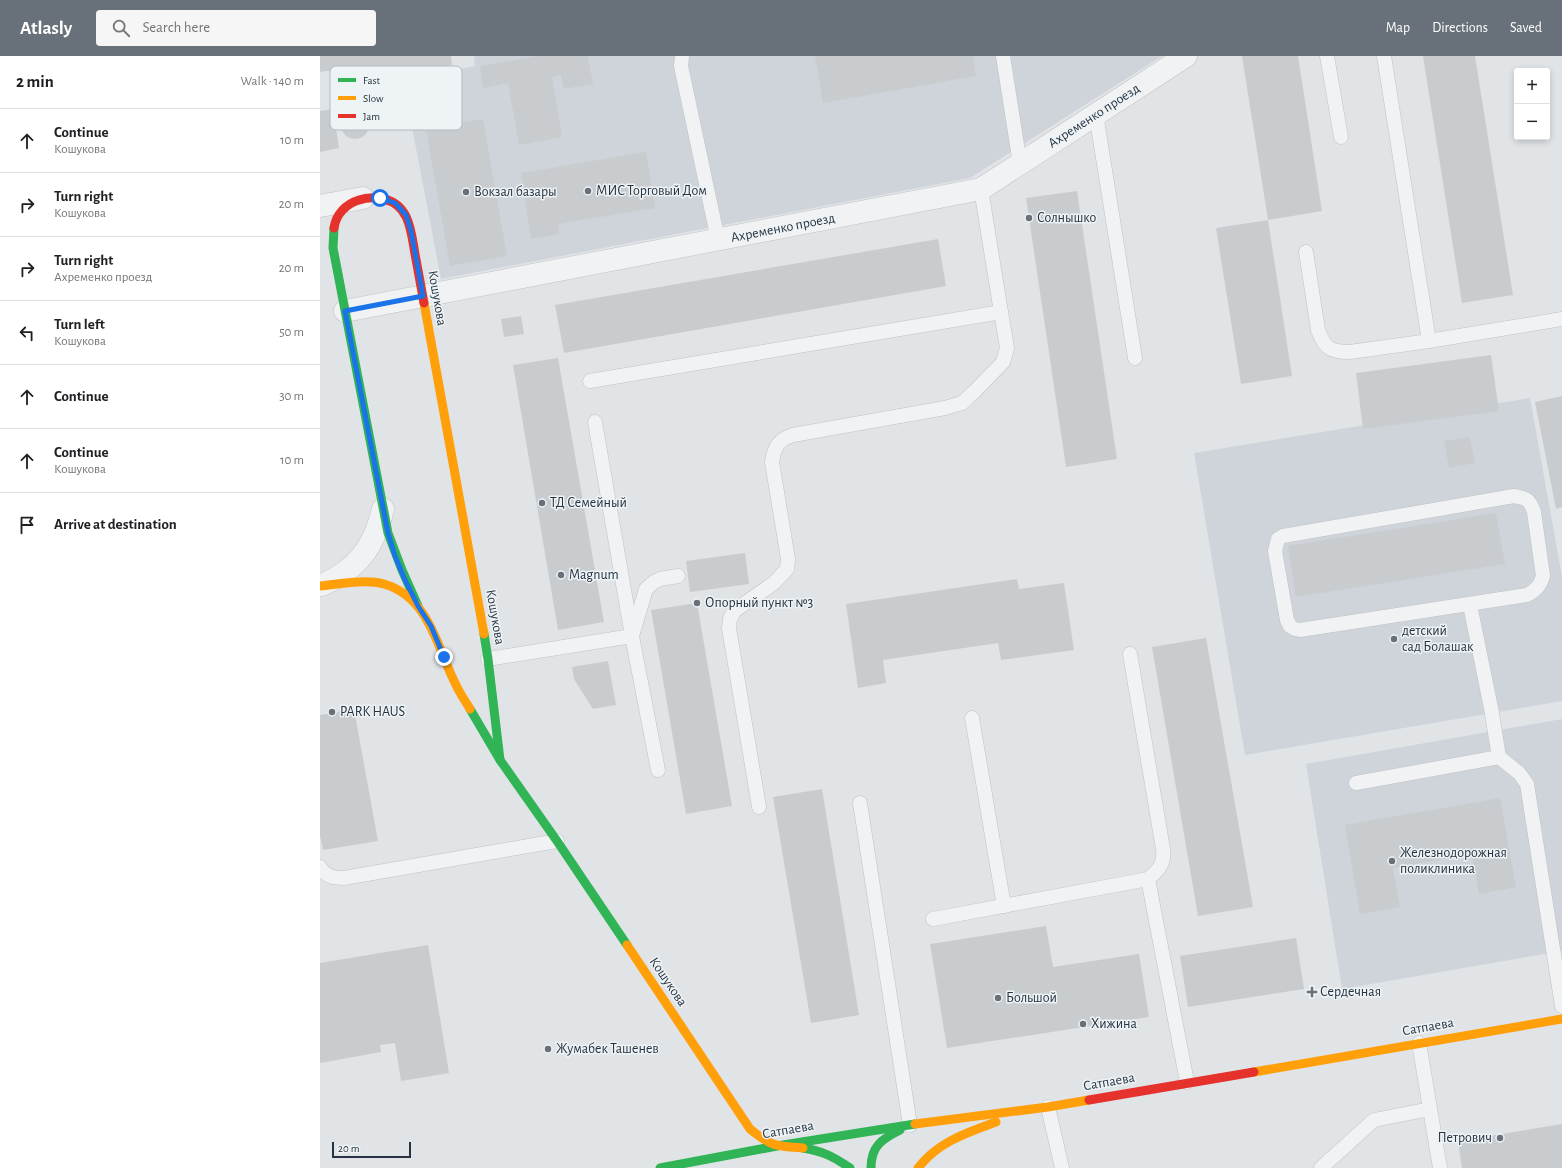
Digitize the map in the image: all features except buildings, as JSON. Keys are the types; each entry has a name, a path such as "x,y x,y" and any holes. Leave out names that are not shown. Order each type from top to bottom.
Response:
{"street":[{"name":"Ахременко проезд","path":"345,311 982,190 1186,56"},
{"path":"320,206 366,198"},
{"name":"Кошукова","path":"500,760 488,659 411,231 406,215 395,203 380,198 366,198 346,206 337,217 333,230 333,248 388,533 395,556 418,606 431,626 455,683 500,760 557,841 750,1129 765,1141 777,1146 805,1148 822,1152 833,1156 850,1168"},
{"path":"321,586 344,574 360,560 375,535 383,508"},
{"name":"Кошукова","path":"321,586 367,582 384,584 397,588 407,594 418,606"},
{"name":"Сатпаева","path":"660,1168 777,1146 910,1125 1048,1106 1562,1019"},
{"path":"918,1168 929,1154 948,1141 1032,1108"},
{"path":"871,1168 870,1159 876,1146 887,1136 910,1125"}],"lane":[{"path":"682,56 681,66 718,240"},
{"path":"1003,56 1020,164"},
{"path":"1327,56 1341,137"},
{"path":"1384,56 1429,341"},
{"path":"1096,114 1134,358"},
{"path":"759,807 729,628 730,618 734,611 774,583 787,569 788,559 772,462 774,452 778,444 785,437 945,408 962,403 997,369 1006,356 1007,348 982,190"},
{"path":"1306,252 1318,330 1322,341 1329,349 1339,352 1350,352 1429,341 1562,320"},
{"path":"590,381 1001,312"},
{"path":"595,422 632,636 658,770"},
{"path":"1514,496 1527,500 1534,512 1543,567 1543,576 1540,584 1535,591 1526,595 1470,605 1300,630 1295,629 1290,626 1287,620 1275,551 1276,545 1278,539 1290,534 1514,496"},
{"path":"632,636 646,589 654,582 678,576"},
{"path":"1470,605 1500,757 1519,773 1527,784 1562,1006"},
{"path":"488,659 632,636"},
{"path":"933,919 1148,879 1156,873 1162,865 1164,857 1130,654"},
{"path":"972,718 1004,906"},
{"path":"1356,783 1500,757"},
{"path":"860,803 910,1125"},
{"path":"320,867 327,875 334,878 344,878 557,841"},
{"path":"1148,879 1187,1082"},
{"path":"1419,1043 1440,1168"},
{"path":"1048,1106 1062,1168"},
{"path":"1321,1168 1374,1120 1430,1109"}],"shaded area":[{"path":"474,56 1162,56 970,178 441,279 413,130 462,130 462,69 475,66"},
{"name":"детский сад Болашак","path":"1530,398 1562,577 1562,701 1245,755 1194,453"},
{"path":"1562,719 1562,951 1342,989 1306,764"}],"traffic: fast":[{"path":"334,228 333,248 388,533 418,606"},
{"path":"484,634 500,760"},
{"path":"470,709 500,760 627,945"},
{"path":"660,1168 777,1146 915,1124"},
{"path":"871,1168 875,1149 883,1140 900,1130"},
{"path":"803,1148 828,1155 850,1168"}],"traffic: slow":[{"path":"424,303 484,634"},
{"path":"320,586 352,582 384,584 399,591 412,600 430,625 457,686 470,709"},
{"path":"627,945 750,1129 769,1142 780,1146 803,1148"},
{"path":"1254,1072 1562,1019"},
{"path":"915,1124 1048,1107 1089,1100"},
{"path":"918,1168 934,1151 953,1139 996,1122"}],"traffic: jam":[{"path":"334,228 337,218 342,210 354,202 371,198 384,199 393,202 399,207 408,220 424,303"},
{"path":"1089,1100 1254,1072"}],"place":[{"name":"МИС Торговый Дом","path":"588,191"},
{"name":"Вокзал базары","path":"466,192"},
{"name":"Солнышко","path":"1029,218"},
{"name":"ТД Семейный","path":"542,503"},
{"name":"Magnum","path":"561,575"},
{"name":"Опорный пункт №3","path":"697,603"},
{"name":"детский сад Болашак","path":"1394,639"},
{"name":"PARK HAUS","path":"332,712"},
{"name":"Железнодорожная поликлиника","path":"1392,861"},
{"name":"Сердечная","path":"1312,992"},
{"name":"Большой","path":"998,998"},
{"name":"Хижина","path":"1083,1024"},
{"name":"Жумабек Ташенев","path":"548,1049"},
{"name":"Петрович","path":"1500,1138"}],"route":[{"path":"380,198 395,203 406,215 411,231 423,296 345,311 388,533 395,556 405,580 418,606 431,626 444,657"}]}
